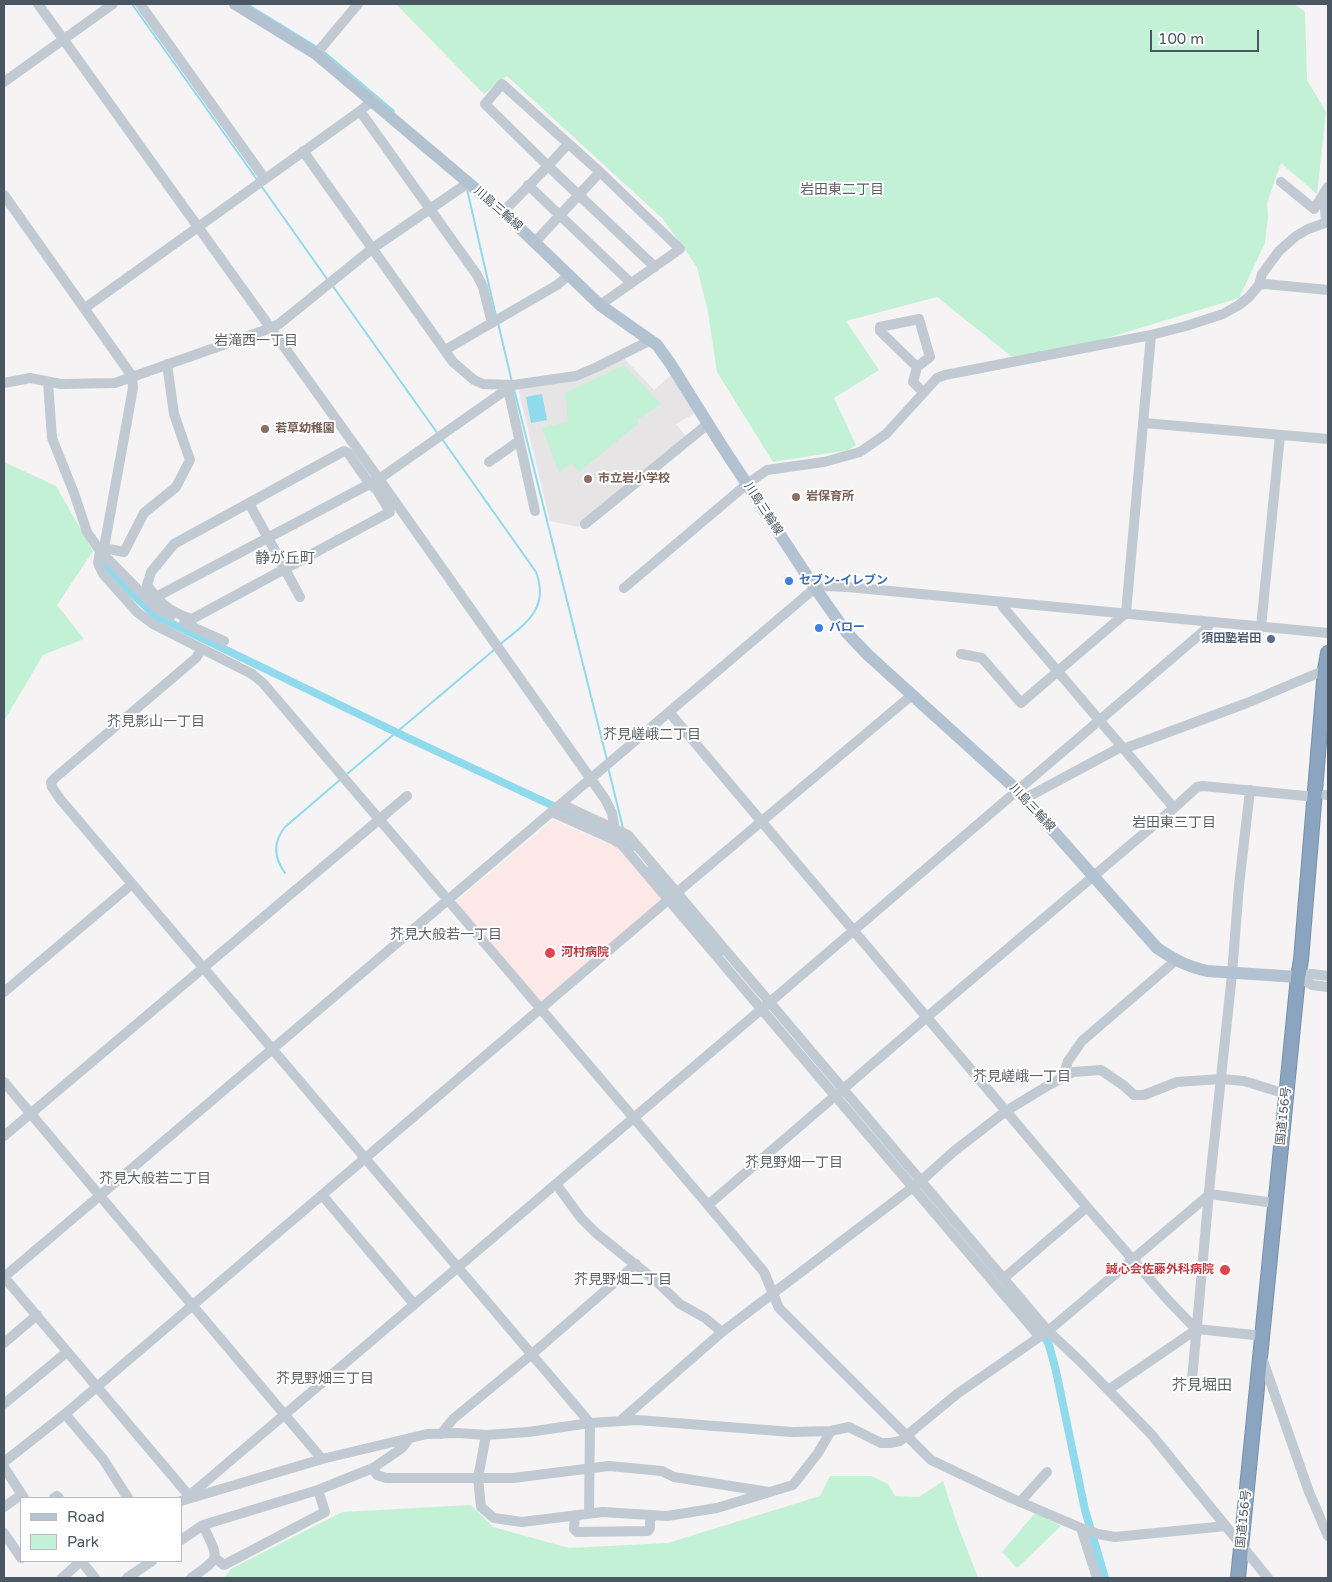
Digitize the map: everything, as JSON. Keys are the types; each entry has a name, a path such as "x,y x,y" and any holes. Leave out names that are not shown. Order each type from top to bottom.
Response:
{"highway":[{"name":"国道156号","path":"1238,1578 1298,977 1323,796 1325,670 1328,653"}],"main road":[{"name":"川島三輪線","path":"235,4 316,54 503,212 600,305 657,345 847,633 868,655 1021,794 1157,948 1175,961 1207,971 1298,977"}],"street":[{"path":"38,4 271,328 374,481 430,552 605,799 612,813 615,830"},
{"path":"4,82 113,4"},
{"path":"140,4 261,182"},
{"path":"316,54 352,6"},
{"path":"600,305 655,267 680,249 600,172 502,84 485,104 655,267"},
{"path":"84,308 372,101"},
{"path":"360,111 477,276 483,288 492,323"},
{"path":"503,212 568,144"},
{"path":"303,151 453,362 474,380 483,384 510,387 576,376 651,340"},
{"path":"535,242 600,172"},
{"path":"1281,182 1314,209 1326,190"},
{"path":"4,383 30,378 61,384 115,383 271,328 279,324 373,248 468,183"},
{"path":"528,185 631,283"},
{"path":"624,588 747,484 767,470 824,462 860,452 886,434 936,378 1151,335 1223,314 1239,306 1259,285 1262,274 1279,251 1296,236 1327,222 1326,190"},
{"path":"5,200 132,376 133,388 98,563 103,574 137,612 153,624 252,674 263,683 380,818 764,1272 778,1308 931,1460 1020,1502 1098,1534 1115,1537 1226,1526"},
{"path":"445,350 557,285 569,275"},
{"path":"1259,285 1328,290"},
{"path":"917,367 880,331 880,327 919,319 930,357 917,367 913,382 923,392"},
{"path":"961,654 982,658 1021,703 1126,613 1151,335"},
{"path":"102,549 124,552 144,513 176,486 190,460 174,414 167,364"},
{"path":"48,382 52,438 87,532 157,609 191,622"},
{"path":"156,597 374,481 510,387"},
{"path":"510,387 534,512"},
{"path":"1144,423 1328,439"},
{"path":"585,524 708,424"},
{"path":"1261,627 1280,435"},
{"path":"489,462 519,441"},
{"path":"191,622 390,512 374,481 348,453 344,451 174,544 152,572 147,585 162,604 191,622 224,641"},
{"path":"249,503 300,597"},
{"path":"187,1498 185,1491 4,1277 816,588 822,586 848,587 1328,633"},
{"path":"1001,603 1174,808"},
{"path":"187,1498 854,930 1021,794 1100,721 1206,630 1211,623"},
{"path":"202,649 196,658 56,777 51,782 52,787 60,799 590,1423 589,1513"},
{"path":"1021,794 1122,748 1247,704 1325,670"},
{"path":"4,1462 65,1414 668,900 912,695"},
{"path":"669,712 1087,1207 1185,1318 1197,1329 1263,1336"},
{"path":"708,1205 1174,808 1196,787 1323,796"},
{"path":"1192,1380 1239,885 1250,790"},
{"path":"4,1136 407,796"},
{"path":"561,804 628,835 844,1088 984,1272 1044,1334 1108,1390 1151,1434 1268,1578"},
{"path":"552,812 614,840 622,846 835,1096 992,1264 1044,1334"},
{"path":"4,992 132,884"},
{"path":"1063,1076 1068,1062 1082,1041 1175,961"},
{"path":"1298,977 1312,974 1328,976"},
{"path":"1298,977 1312,985 1328,987"},
{"path":"620,1421 722,1332 917,1184 953,1152 1006,1111 1063,1076 1074,1072 1101,1070 1124,1085 1134,1095 1144,1094 1177,1082 1220,1079 1244,1081 1286,1094"},
{"path":"4,1082 322,1459"},
{"path":"556,1184 596,1233 636,1264 680,1304 705,1318 722,1332"},
{"path":"187,1498 368,1446 427,1434 486,1435 528,1432 590,1423 638,1420 772,1431 831,1431 849,1427 881,1442 890,1443 900,1440 958,1394 1044,1334 1210,1194 1274,1203"},
{"path":"322,1195 414,1304"},
{"path":"1004,1278 1087,1207"},
{"path":"441,1434 453,1419 636,1264"},
{"path":"984,1272 992,1264"},
{"path":"4,1343 36,1315"},
{"path":"1108,1390 1197,1329"},
{"path":"4,1404 67,1352"},
{"path":"1261,1354 1299,1464 1328,1536"},
{"path":"65,1414 103,1459 127,1497"},
{"path":"486,1435 478,1478 481,1508 494,1518 522,1522 603,1512 667,1516 717,1508 773,1492 793,1485 818,1453 831,1431"},
{"path":"182,1539 203,1525 318,1490 373,1468 402,1448 410,1438"},
{"path":"373,1468 377,1475 386,1478 513,1478 609,1466 651,1469 662,1471 674,1477 773,1492"},
{"path":"4,1468 22,1497"},
{"path":"1020,1502 1047,1472"},
{"path":"215,1558 224,1565 325,1512 318,1490"},
{"path":"4,1508 20,1498"},
{"path":"575,1515 574,1528 577,1532 648,1531 650,1528 650,1516"},
{"path":"191,1578 211,1564 215,1558 215,1552 203,1525"},
{"path":"1081,1528 1096,1578"},
{"path":"4,1533 20,1556"},
{"path":"4,1554 13,1548"},
{"path":"62,1578 80,1562"},
{"path":"82,1562 95,1578"},
{"path":"127,1578 151,1562"}],"shaded area":[{"name":"市立岩小学校","path":"623,357 654,390 672,374 695,413 676,424 686,437 578,527 550,521 518,388 574,381"},
{"name":"河村病院","path":"553,820 620,849 663,900 541,1002 457,904 457,901"}],"green space":[{"path":"396,4 1295,4 1305,12 1307,80 1326,112 1317,194 1281,163 1267,203 1268,216 1265,243 1239,298 1090,343 1045,361 1011,356 937,297 846,321 879,370 834,398 856,445 849,450 773,462 717,372 708,312 697,267 663,219 507,76 484,94"},
{"path":"624,365 661,404 638,419 638,424 579,472 572,463 559,472 542,428 568,421 565,393"},
{"path":"4,462 56,486 93,551 57,605 84,639 43,655 4,721"},
{"path":"830,1476 871,1476 888,1484 895,1496 919,1497 943,1481 978,1578 224,1578 231,1569 342,1512 471,1505 493,1527 569,1548 668,1543 820,1496"},
{"path":"1036,1512 1061,1526 1017,1568 1002,1552"}],"water":[{"path":"542,394 547,420 531,423 526,397"}],"waterway":[{"path":"132,4 258,181"},
{"path":"247,4 317,47"},
{"path":"323,51 394,111"},
{"path":"262,187 327,279"},
{"path":"467,189 496,316"},
{"path":"332,285 438,434"},
{"path":"498,323 512,382"},
{"path":"514,389 607,760"},
{"path":"442,439 536,572 540,596 537,606 526,622 499,645"},
{"path":"103,566 156,616 406,737 611,833 624,840 631,848"},
{"path":"347,774 494,650"},
{"path":"608,767 623,828"},
{"path":"285,873 277,856 278,838 285,827 341,779"},
{"path":"650,870 721,952"},
{"path":"1042,1331 1049,1345 1056,1371 1085,1510 1105,1578"}],"place":[{"name":"若草幼稚園","path":"265,429"},
{"name":"市立岩小学校","path":"588,479"},
{"name":"岩保育所","path":"796,497"},
{"name":"セブン-イレブン","path":"789,581"},
{"name":"バロー","path":"819,628"},
{"name":"須田塾岩田","path":"1271,639"},
{"name":"河村病院","path":"550,953"},
{"name":"誠心会佐藤外科病院","path":"1225,1270"}],"district":[{"name":"岩田東二丁目","path":"842,190"},
{"name":"岩滝西一丁目","path":"256,341"},
{"name":"静が丘町","path":"285,559"},
{"name":"芥見影山一丁目","path":"156,722"},
{"name":"芥見嵯峨二丁目","path":"652,735"},
{"name":"岩田東三丁目","path":"1174,823"},
{"name":"芥見大般若一丁目","path":"446,935"},
{"name":"芥見嵯峨一丁目","path":"1022,1077"},
{"name":"芥見野畑一丁目","path":"794,1163"},
{"name":"芥見大般若二丁目","path":"155,1179"},
{"name":"芥見野畑二丁目","path":"623,1280"},
{"name":"芥見野畑三丁目","path":"325,1379"},
{"name":"芥見堀田","path":"1202,1386"}]}
